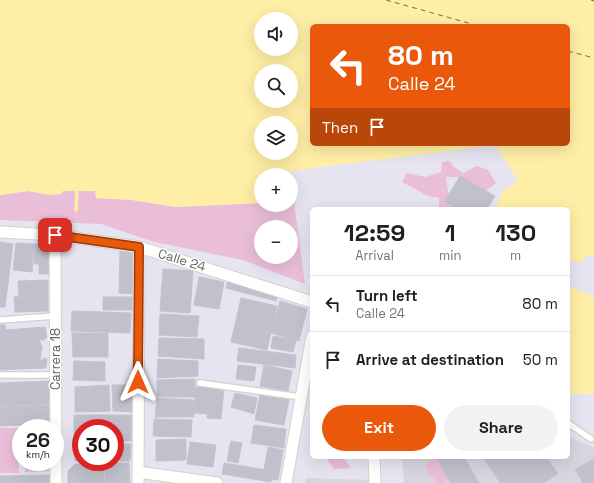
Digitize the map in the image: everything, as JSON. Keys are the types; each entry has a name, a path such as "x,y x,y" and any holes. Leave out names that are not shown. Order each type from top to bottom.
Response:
{"street":[{"name":"Calle 24","path":"0,232 55,235 139,247 310,301"},
{"name":"Carrera 18","path":"55,235 56,483"},
{"path":"139,247 138,477 217,483"},
{"path":"286,483 310,347"},
{"path":"374,459 375,483"}],"lane":[{"path":"0,320 55,316"},
{"path":"0,375 55,375"},
{"path":"200,382 301,397"},
{"path":"570,424 591,438"}],"shaded area":[{"path":"0,0 594,0 594,256 585,256 584,263 570,260 570,207 495,207 503,191 518,181 496,146 570,146 570,24 310,24 310,146 482,146 480,147 298,170 298,168 254,168 254,203 176,207 132,200 96,198 95,191 63,191 62,194 51,195 28,191 0,195"},
{"path":"450,161 454,167 463,173 477,166 488,170 496,183 487,190 474,189 460,177 446,177 448,192 456,207 439,207 439,198 428,196 402,182 407,173 425,177 441,172 442,162"},
{"path":"28,191 51,195 63,191 95,191 97,198 132,200 176,207 254,203 254,212 295,212 296,220 254,220 254,264 298,264 298,232 305,284 243,260 154,242 101,224 0,220 0,195"},
{"path":"570,287 594,297 594,394 570,394"},
{"path":"0,428 12,428 12,471 19,471 19,473 0,473"},
{"path":"570,438 594,447 594,483 404,483 402,459 570,459"},
{"path":"327,459 344,459 351,468 334,469"},
{"path":"433,459 447,459 451,475 445,483 430,483 438,481 428,475 425,465"},
{"path":"25,471 52,471 25,472"},
{"path":"306,478 372,480 372,483 305,483"}],"building":[{"path":"460,176 495,196 488,207 454,207 445,201"},
{"path":"0,242 13,244 5,307 0,307"},
{"path":"16,243 34,244 32,272 13,270"},
{"path":"34,244 52,244 52,263 34,264"},
{"path":"120,251 137,252 135,294 119,293"},
{"path":"52,263 52,274 39,274 39,264"},
{"path":"163,269 193,271 190,313 160,311"},
{"path":"199,277 224,282 219,309 194,305"},
{"path":"229,278 279,292 276,301 226,288"},
{"path":"48,280 48,296 19,297 18,281"},
{"path":"48,296 48,311 15,312 14,297"},
{"path":"103,297 135,297 135,310 103,310"},
{"path":"241,298 277,306 267,350 231,342"},
{"path":"280,301 307,309 299,341 271,333"},
{"path":"72,311 131,313 130,333 71,331"},
{"path":"160,314 199,316 197,337 159,335"},
{"path":"0,325 5,325 6,330 45,327 47,337 44,340 39,340 42,347 40,360 43,360 44,358 47,359 46,368 0,370"},
{"path":"72,333 108,333 108,357 73,357"},
{"path":"273,336 296,340 293,352 271,348"},
{"path":"159,338 204,339 204,359 158,356"},
{"path":"239,348 296,355 295,368 237,361"},
{"path":"158,359 198,361 198,376 157,378"},
{"path":"74,361 105,362 105,381 73,380"},
{"path":"238,365 256,367 254,381 236,379"},
{"path":"264,365 292,371 288,391 260,386"},
{"path":"195,379 195,397 157,397 157,380"},
{"path":"51,381 52,404 0,406 0,383"},
{"path":"109,385 110,411 75,412 75,387"},
{"path":"112,385 132,385 132,412 113,411"},
{"path":"196,387 210,388 208,414 194,413"},
{"path":"210,388 224,389 221,419 207,418"},
{"path":"235,393 257,398 254,414 231,407"},
{"path":"260,395 289,400 284,425 255,420"},
{"path":"157,398 194,400 194,417 155,417"},
{"path":"52,405 52,419 12,419 12,426 0,426 0,407"},
{"path":"74,415 132,415 131,441 124,441 124,419 74,419"},
{"path":"154,419 192,420 191,437 153,436"},
{"path":"254,425 286,429 284,448 251,443"},
{"path":"186,439 186,460 156,461 156,440"},
{"path":"231,441 242,443 238,463 227,461"},
{"path":"190,442 216,445 213,467 187,464"},
{"path":"124,444 131,444 130,461 124,461"},
{"path":"268,447 283,450 278,480 271,479 273,471 264,470"},
{"path":"437,459 465,459 479,483 451,483"},
{"path":"484,459 547,459 558,474 543,483 500,483"},
{"path":"594,459 594,483 583,483 575,469"},
{"path":"124,463 129,463 130,483 105,483 105,471 124,471"},
{"path":"224,463 273,471 271,482 222,474"},
{"path":"72,467 72,471 104,471 104,483 68,483 68,471"},
{"path":"51,475 51,483 0,483 0,476"}],"waterway":[{"path":"76,210 77,191"}],"ferry route":[{"path":"386,0 472,24"},
{"path":"570,52 594,58"}],"route":[{"path":"55,235 139,247 138,382"}]}
